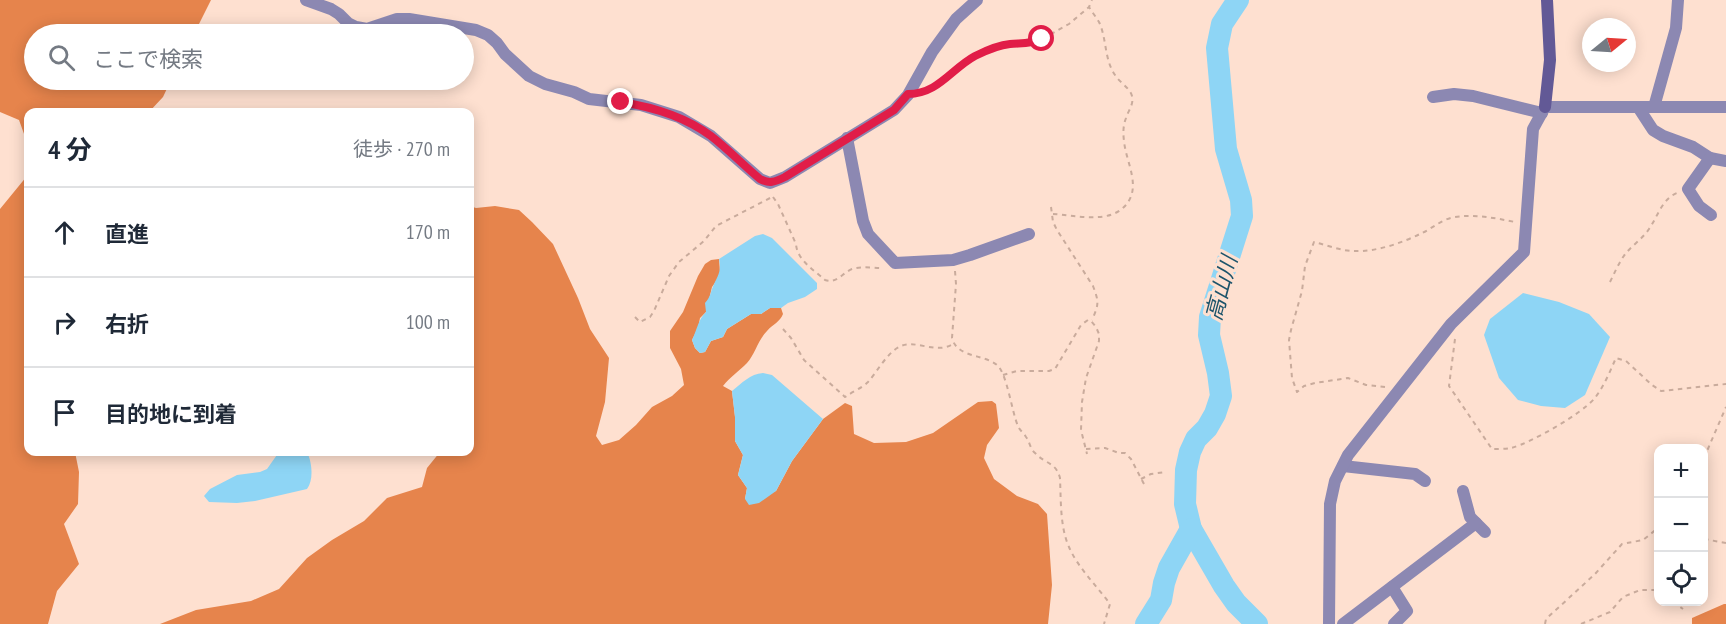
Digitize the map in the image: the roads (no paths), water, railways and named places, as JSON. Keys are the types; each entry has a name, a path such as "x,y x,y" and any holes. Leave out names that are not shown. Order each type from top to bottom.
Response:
{"street":[{"path":"306,0 331,9 350,24"},
{"path":"474,30 488,35 529,76 544,84 574,92 589,99 641,105 679,117 711,136 760,179 770,183 785,177 894,110 908,94 932,52 956,19 977,0"},
{"path":"1329,624 1330,504 1335,482 1348,455 1451,324 1524,252 1533,129 1544,110 1550,60 1547,0"},
{"path":"1654,107 1676,28 1678,0"},
{"path":"382,24 409,19 439,24"},
{"path":"1433,97 1454,94 1473,96 1544,110 1726,107"},
{"path":"1638,107 1653,130 1693,147 1710,158 1726,161"},
{"path":"847,138 863,220 868,234 895,263 953,260 1029,234"},
{"path":"1710,158 1688,189 1699,206 1711,215"},
{"path":"1343,466 1414,474 1425,481"},
{"path":"1343,624 1392,587 1480,527 1470,518 1463,491"},
{"path":"1392,587 1407,611 1394,624"}],"water":[{"path":"763,234 772,238 817,283 817,289 781,308 770,308 761,314 751,314 727,329 723,337 711,341 705,352 700,353 692,340 706,312 705,303 719,271 719,259 755,236"},
{"path":"1523,293 1559,302 1589,314 1610,337 1585,395 1565,408 1541,406 1518,400 1499,378 1484,335 1490,319"},
{"path":"763,373 772,375 823,419 792,461 776,491 759,503 749,505 745,499 747,488 738,475 743,455 735,441 732,391 750,377"},
{"path":"276,456 308,456 312,471 311,481 307,489 255,501 209,502 204,496 210,489 237,475 267,469"}],"waterway":[{"name":"高山川","path":"1238,0 1222,24 1217,48 1226,149 1241,200 1242,216 1210,317 1209,335 1221,396 1215,414 1207,428 1196,439 1190,452 1186,470 1185,504 1191,529 1224,586 1236,603 1257,624"},
{"path":"1146,624 1161,600 1169,568 1191,529"}]}
